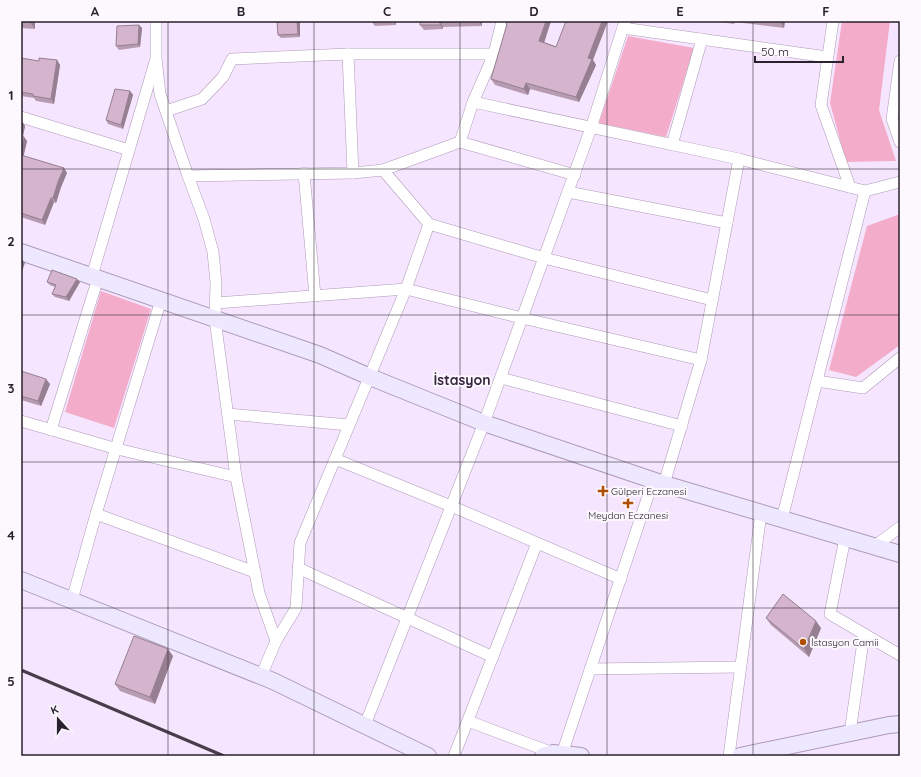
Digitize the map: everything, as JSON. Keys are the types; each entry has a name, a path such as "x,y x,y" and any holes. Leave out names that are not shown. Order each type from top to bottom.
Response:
{"street":[{"path":"156,21 156,58 160,94 204,219 214,252 216,311 236,477 259,593 276,641"},
{"path":"460,142 473,102 494,54 502,21"},
{"path":"832,21 820,105 850,187"},
{"path":"365,725 484,423 592,128 624,24 702,39 827,57"},
{"path":"672,145 702,39"},
{"path":"166,111 202,99 223,77 232,58 348,54 494,54"},
{"path":"348,54 353,172"},
{"path":"51,430 156,58"},
{"path":"900,61 892,119 900,142"},
{"path":"473,102 739,159 866,191 900,182"},
{"path":"21,117 129,150"},
{"path":"188,176 382,170 460,142 575,174"},
{"path":"553,754 590,669 620,579 658,482 682,426 701,360 739,159"},
{"path":"382,170 429,224 544,258 712,300"},
{"path":"304,173 315,296"},
{"path":"782,519 866,191"},
{"path":"568,192 727,223"},
{"path":"261,676 276,641 296,608 300,543 406,289 429,224"},
{"path":"21,252 161,300 216,311 370,377 484,423 658,482 900,554"},
{"path":"216,311 315,296 406,289 701,360"},
{"path":"72,600 96,514 117,449 161,300"},
{"path":"817,381 863,388 900,358"},
{"path":"500,378 682,426"},
{"path":"228,414 349,425"},
{"path":"21,421 117,449 236,477"},
{"path":"335,459 451,506 620,579"},
{"path":"729,756 761,513"},
{"path":"96,514 255,572"},
{"path":"875,546 900,527"},
{"path":"845,538 830,614 900,655"},
{"path":"454,756 537,543"},
{"path":"298,568 493,657"},
{"path":"21,580 261,676 428,756"},
{"path":"850,733 864,634"},
{"path":"590,669 740,667"},
{"path":"468,721 553,754 581,756"},
{"path":"740,756 900,724"}],"shaded area":[{"path":"842,21 890,21 879,110 896,161 846,162 830,103"},
{"path":"628,36 694,48 666,137 599,123"},
{"path":"900,214 900,345 856,377 829,370 867,226"},
{"path":"101,291 151,309 114,428 65,412"}],"building":[{"path":"277,21 297,21 298,34 278,35"},
{"path":"420,21 479,21 440,22 440,25 420,25"},
{"path":"507,21 546,21 539,41 556,47 566,21 602,21 588,58 592,59 576,97 526,83 524,89 491,79"},
{"path":"139,25 138,44 116,46 117,26"},
{"path":"21,58 39,61 39,58 57,60 51,99 21,92"},
{"path":"115,89 130,91 121,125 106,120"},
{"path":"21,136 24,137 21,148"},
{"path":"21,155 64,168 53,198 51,198 42,220 21,213"},
{"path":"52,270 77,279 66,297 52,294 56,285 47,282"},
{"path":"21,371 46,379 38,401 21,396"},
{"name":"İstasyon Camii","path":"783,594 816,621 804,649 766,618"},
{"path":"134,636 168,649 150,697 115,684"}],"railway":[{"path":"21,670 224,756"}],"place":[{"name":"Gülperi Eczanesi","path":"603,491"},
{"name":"Meydan Eczanesi","path":"628,503"},
{"name":"İstasyon Camii","path":"803,642"}],"district":[{"name":"İstasyon","path":"462,380"}]}
